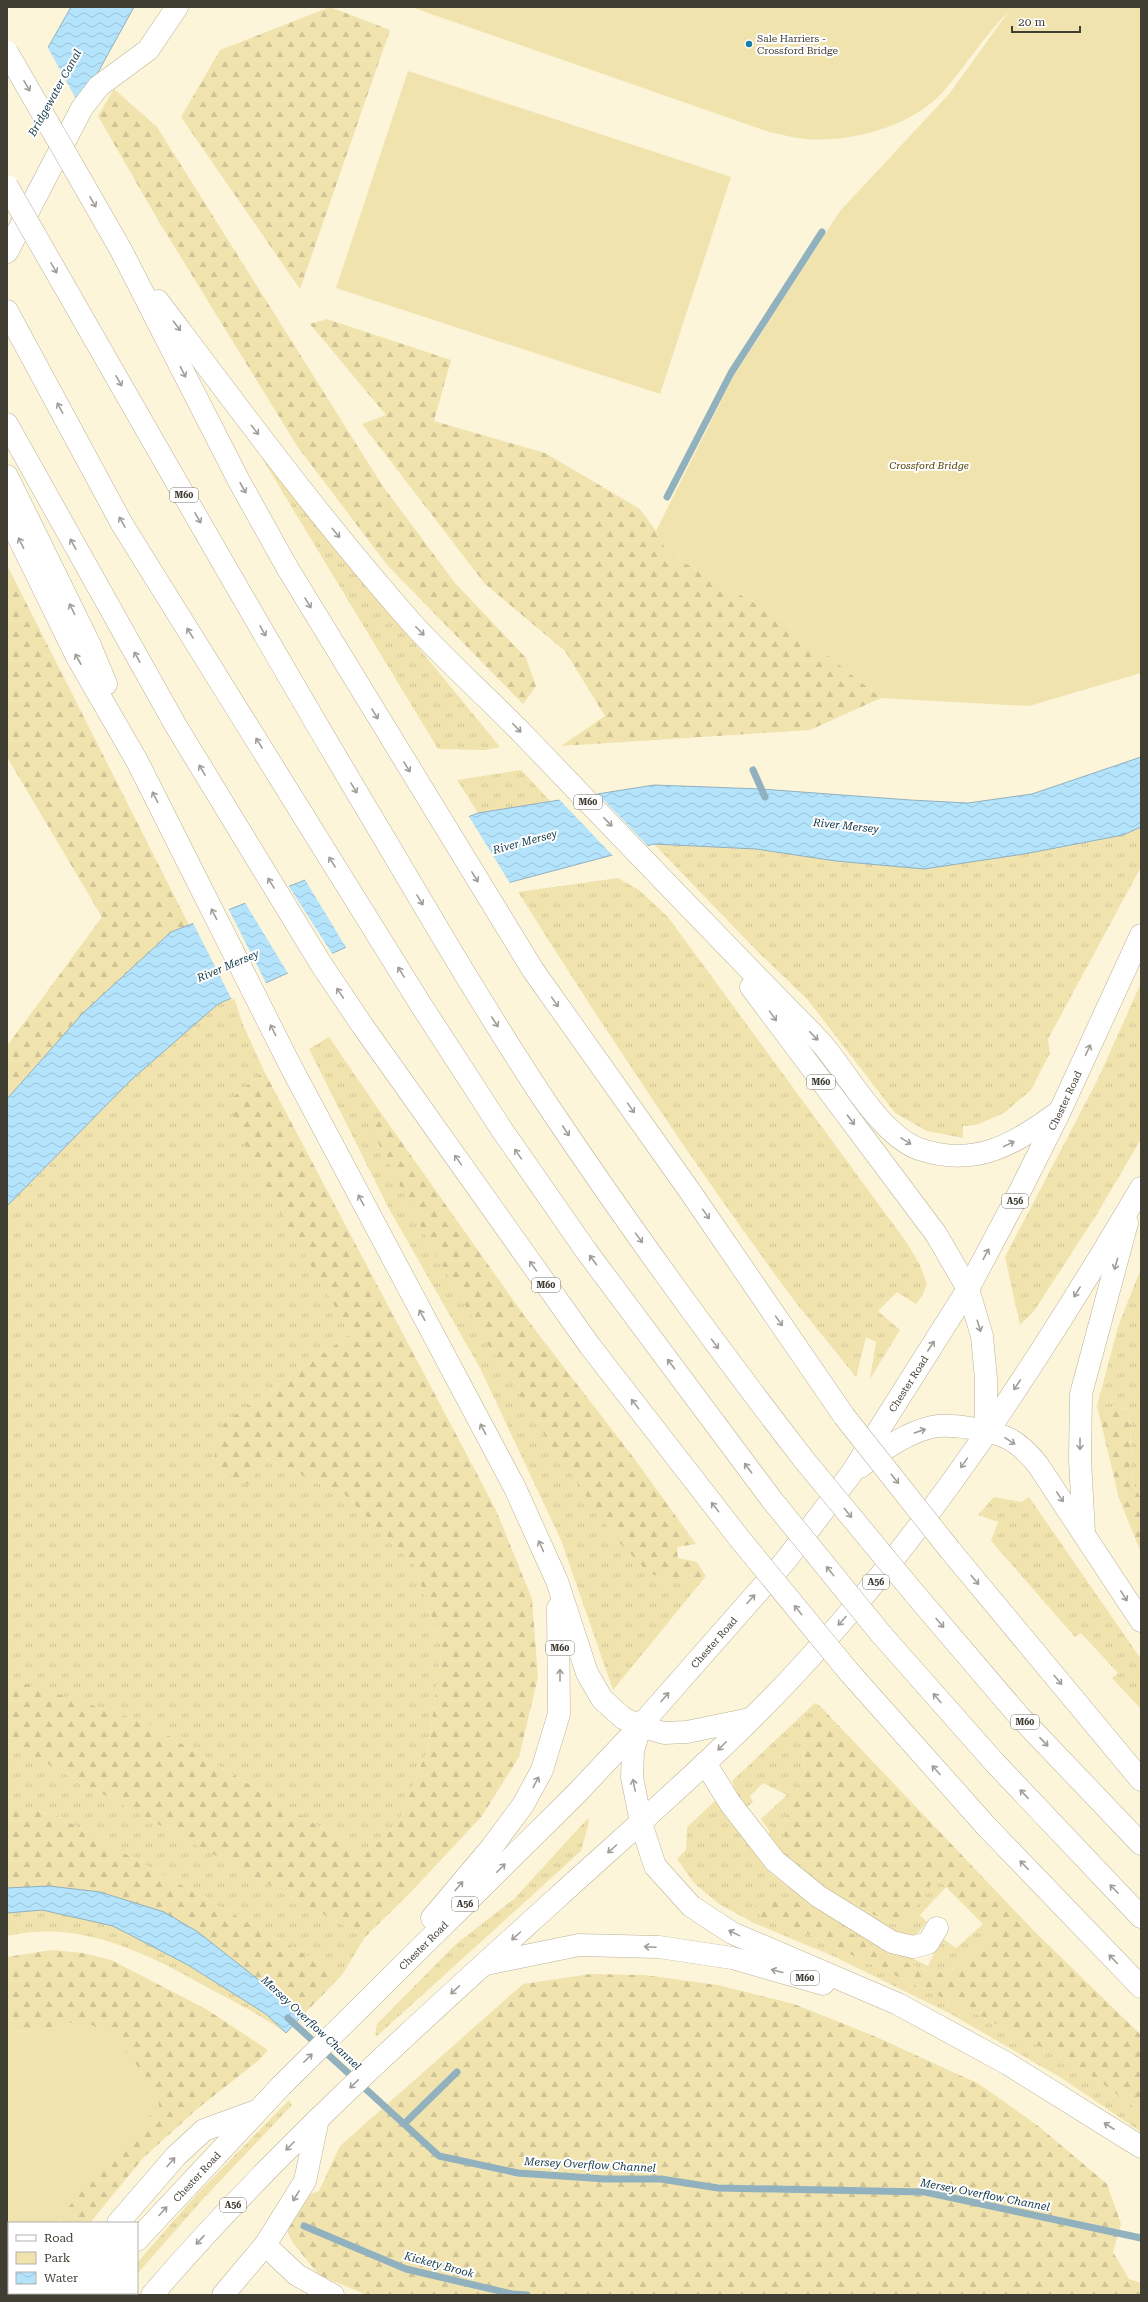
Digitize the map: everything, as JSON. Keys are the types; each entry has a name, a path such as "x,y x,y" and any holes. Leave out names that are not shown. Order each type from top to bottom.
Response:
{"main road":[{"path":"7,252 82,108 99,86 111,75 126,68 148,50 176,7"},
{"name":"M60","path":"7,52 121,250 239,481 288,569 532,970 689,1190 844,1416 950,1550 1141,1780"},
{"name":"M60","path":"7,186 334,754 474,989 548,1106 717,1347 805,1461 914,1593 1019,1716 1141,1844"},
{"name":"M60","path":"121,250 324,520 414,625 490,700 708,928 822,1043 878,1115 897,1135 917,1148 961,1156 972,1156 997,1150 1027,1135 1060,1111"},
{"path":"7,311 122,524 421,1005 502,1130 587,1252 772,1500 881,1634 995,1763 1141,1917"},
{"name":"M60","path":"7,424 176,726 321,964 362,1025 590,1346 739,1538 849,1672 986,1826 1141,1987"},
{"name":"M60","path":"7,476 89,643 137,761"},
{"name":"M60","path":"7,514 77,657 137,761 290,1065 515,1488 557,1581 587,1673 602,1699 623,1718 640,1726"},
{"name":"M60","path":"708,928 936,1234 968,1289"},
{"name":"Chester Road","path":"138,2239 256,2111 353,2013 576,1794 640,1726 786,1560 851,1474 968,1289 1019,1193 1060,1111 1141,935"},
{"path":"1084,1533 1080,1460 1080,1405 1097,1329 1138,1193"},
{"name":"A56","path":"152,2295 240,2197 318,2119 392,2048 641,1823 705,1763 793,1676 869,1590 929,1512 1039,1353 1138,1193"},
{"path":"968,1289 982,1336 986,1379 986,1431 1006,1437 1030,1455 1084,1533 1141,1621"},
{"name":"A56","path":"851,1474 888,1447 910,1434 934,1426 986,1431"},
{"name":"M60","path":"353,2013 491,1848 523,1805 542,1770 559,1714 560,1641 557,1581"},
{"path":"640,1726 664,1732 687,1732 750,1719"},
{"name":"A56","path":"640,1726 633,1751 632,1777 641,1823"},
{"path":"705,1763 730,1803 775,1861 818,1896 892,1942 913,1947 928,1943 937,1928"},
{"name":"M60","path":"641,1823 655,1866 667,1881 691,1906 732,1933 898,2004 1008,2064 1141,2147"},
{"name":"M60","path":"484,1964 588,1944 659,1947 732,1958 808,1979 871,2002 1008,2064"},
{"path":"119,2222 176,2156 204,2130 256,2111"},
{"path":"224,2295 265,2245 306,2180 318,2119"},
{"path":"265,2245 297,2275 333,2295"}],"green space":[{"path":"330,7 390,30 300,289 181,117 220,50"},
{"name":"Crossford Bridge","path":"411,7 1141,7 1141,673 1029,706 881,698 781,618 668,553 656,531 733,377 840,211 949,94 1009,11 991,31 942,93 929,105 896,124 878,130 860,135 822,140 800,138 769,132"},
{"path":"408,71 731,177 660,394 336,288"},
{"path":"114,89 157,127 382,485 455,583 526,658 536,686 523,704 388,566 297,446 158,220 98,116"},
{"path":"327,319 451,360 434,421 545,453 640,509 656,531 668,553 781,618 881,698 810,730 561,746 605,716 565,651 485,584 362,424 386,415 310,324"},
{"path":"259,453 500,747 486,750 438,749"},
{"path":"7,565 189,925 171,932 82,1014 7,1099 7,1046 102,917 7,757"},
{"path":"521,770 551,802 478,813 457,780"},
{"path":"1141,827 1141,867 1048,1039 1050,1053 1031,1090 1004,1113 976,1125 963,1126 963,1138 927,1131 895,1113 808,1000 757,951 654,844 756,849 1123,835"},
{"path":"618,878 639,890 668,917 907,1243 920,1265 927,1284 922,1296 916,1304 897,1292 878,1311 900,1330 870,1379 876,1342 866,1337 856,1377 788,1292 711,1185 613,1040 518,892"},
{"path":"1141,983 1141,1139 1097,1214 1034,1311 1020,1325 1005,1257 1098,1079"},
{"path":"234,997 243,1025 264,1071 231,1099 351,1334 225,1422 263,1457 344,1494 414,1564 442,1648 428,1748 398,1824 365,1854 149,1724 7,1685 7,1206 130,1081 218,1004"},
{"path":"329,1037 383,1116 371,1127 677,1583 706,1576 613,1690 561,1540 480,1368 388,1207 309,1049"},
{"path":"264,1071 496,1510 532,1599 538,1677 519,1757 482,1816 410,1893 365,1937 7,1742 7,1685 15,1680 149,1724 365,1854 398,1824 428,1748 442,1648 414,1564 344,1494 263,1457 252,1486 211,1467 225,1422 351,1334 281,1214 236,1126 231,1099"},
{"path":"383,1116 523,1314 633,1457 696,1544 677,1547 678,1558 697,1562 706,1576 677,1583 649,1573 616,1539 548,1440 485,1340 432,1248 370,1127"},
{"path":"1141,1268 1141,1499 1133,1483 1129,1409 1097,1406 1118,1327"},
{"path":"1097,1406 1129,1409 1133,1483 1141,1499 1141,1553 1119,1498"},
{"path":"994,1497 1021,1502 1029,1497 1141,1659 1141,1709 1112,1678 1118,1673 1081,1633 1075,1637 991,1541 998,1522 978,1515"},
{"path":"815,1703 821,1707 806,1730 803,1748 805,1771 783,1828 809,1869 866,1911 893,1924 907,1920 935,1876 946,1887 920,1915 927,1922 913,1939 902,1938 798,1872 766,1836 770,1832 761,1819 787,1795 763,1783 750,1796 753,1802 747,1807 736,1793 732,1781"},
{"path":"821,1707 1033,1930 1141,2035 1141,2112 1081,2068 975,2013 801,1931 761,1917 755,1906 773,1895 795,1901 887,1954 934,1974 958,1967 993,1934 936,1877 907,1920 893,1924 866,1911 809,1869 787,1846 783,1828 805,1771 803,1748 806,1730"},
{"path":"7,1742 365,1937 342,1975 56,1815 7,1805"},
{"path":"715,1801 770,1873 803,1898 884,1945 928,1966 942,1938 956,1948 983,1924 993,1934 958,1967 934,1974 887,1954 762,1917 801,1931 975,2013 1081,2068 1141,2112 1141,2132 1063,2079 951,2014 835,1957 754,1923 719,1904 694,1883 677,1859 686,1850 687,1827"},
{"path":"7,1805 56,1815 342,1975 303,2015 198,1932 164,1912 49,1886 7,1888"},
{"path":"588,1818 589,1822 581,1851 377,2036 375,2034 377,2024 456,1944 514,1899"},
{"path":"42,1910 113,1926 188,1965 266,2014 286,2033 249,2010 164,1964 114,1943 88,1936 62,1932 35,1932 7,1936 7,1913"},
{"path":"52,1950 83,1953 111,1960 206,2009 268,2050 258,2061 197,2109 143,2158 91,2222 59,2222 74,2199 79,2021 36,2032 7,2031 7,1957"},
{"path":"590,1974 644,1975 718,1985 794,2004 874,2036 979,2084 1037,2125 1107,2184 1121,2224 1113,2252 1129,2279 1141,2283 1141,2295 367,2295 319,2275 293,2243 288,2233 288,2223 310,2194 319,2191 340,2146 523,1984"},
{"path":"79,2021 92,2025 113,2036 158,2091 159,2106 74,2199 59,2222 8,2222 9,2294 7,2295 7,2031 36,2032"},
{"path":"289,2100 292,2105 203,2199 138,2273 138,2262 197,2194"}],"water":[{"name":"Bridgewater Canal","path":"71,7 134,7 7,237 7,120"},
{"name":"River Mersey","path":"1141,757 1141,827 1123,835 1024,854 924,869 836,861 756,849 654,844 466,894 218,1004 130,1081 7,1206 7,1099 82,1014 171,932 478,813 654,785 761,789 968,803 1032,794"},
{"path":"49,1886 100,1892 164,1912 198,1932 303,2015 286,2033 266,2014 188,1965 113,1926 42,1910 7,1913 7,1888"}],"pier":[{"path":"47,46 80,106 7,239 7,116"},
{"path":"596,792 649,847 614,857 558,798"},
{"path":"468,815 511,885 467,896 347,949 304,878"},
{"path":"288,885 333,955 289,975 244,901"},
{"path":"228,908 267,985 232,1000 192,921"}],"waterway":[{"path":"667,497 731,373 822,232"},
{"path":"753,770 765,797"},
{"name":"Mersey Overflow Channel","path":"288,2018 439,2156 518,2173 605,2179 661,2179 718,2188 925,2192 1141,2238"},
{"path":"404,2124 457,2072"},
{"name":"Kickety Brook","path":"304,2226 406,2269 512,2294 527,2295"}],"place":[{"name":"Sale Harriers - Crossford Bridge","path":"749,44"}]}
